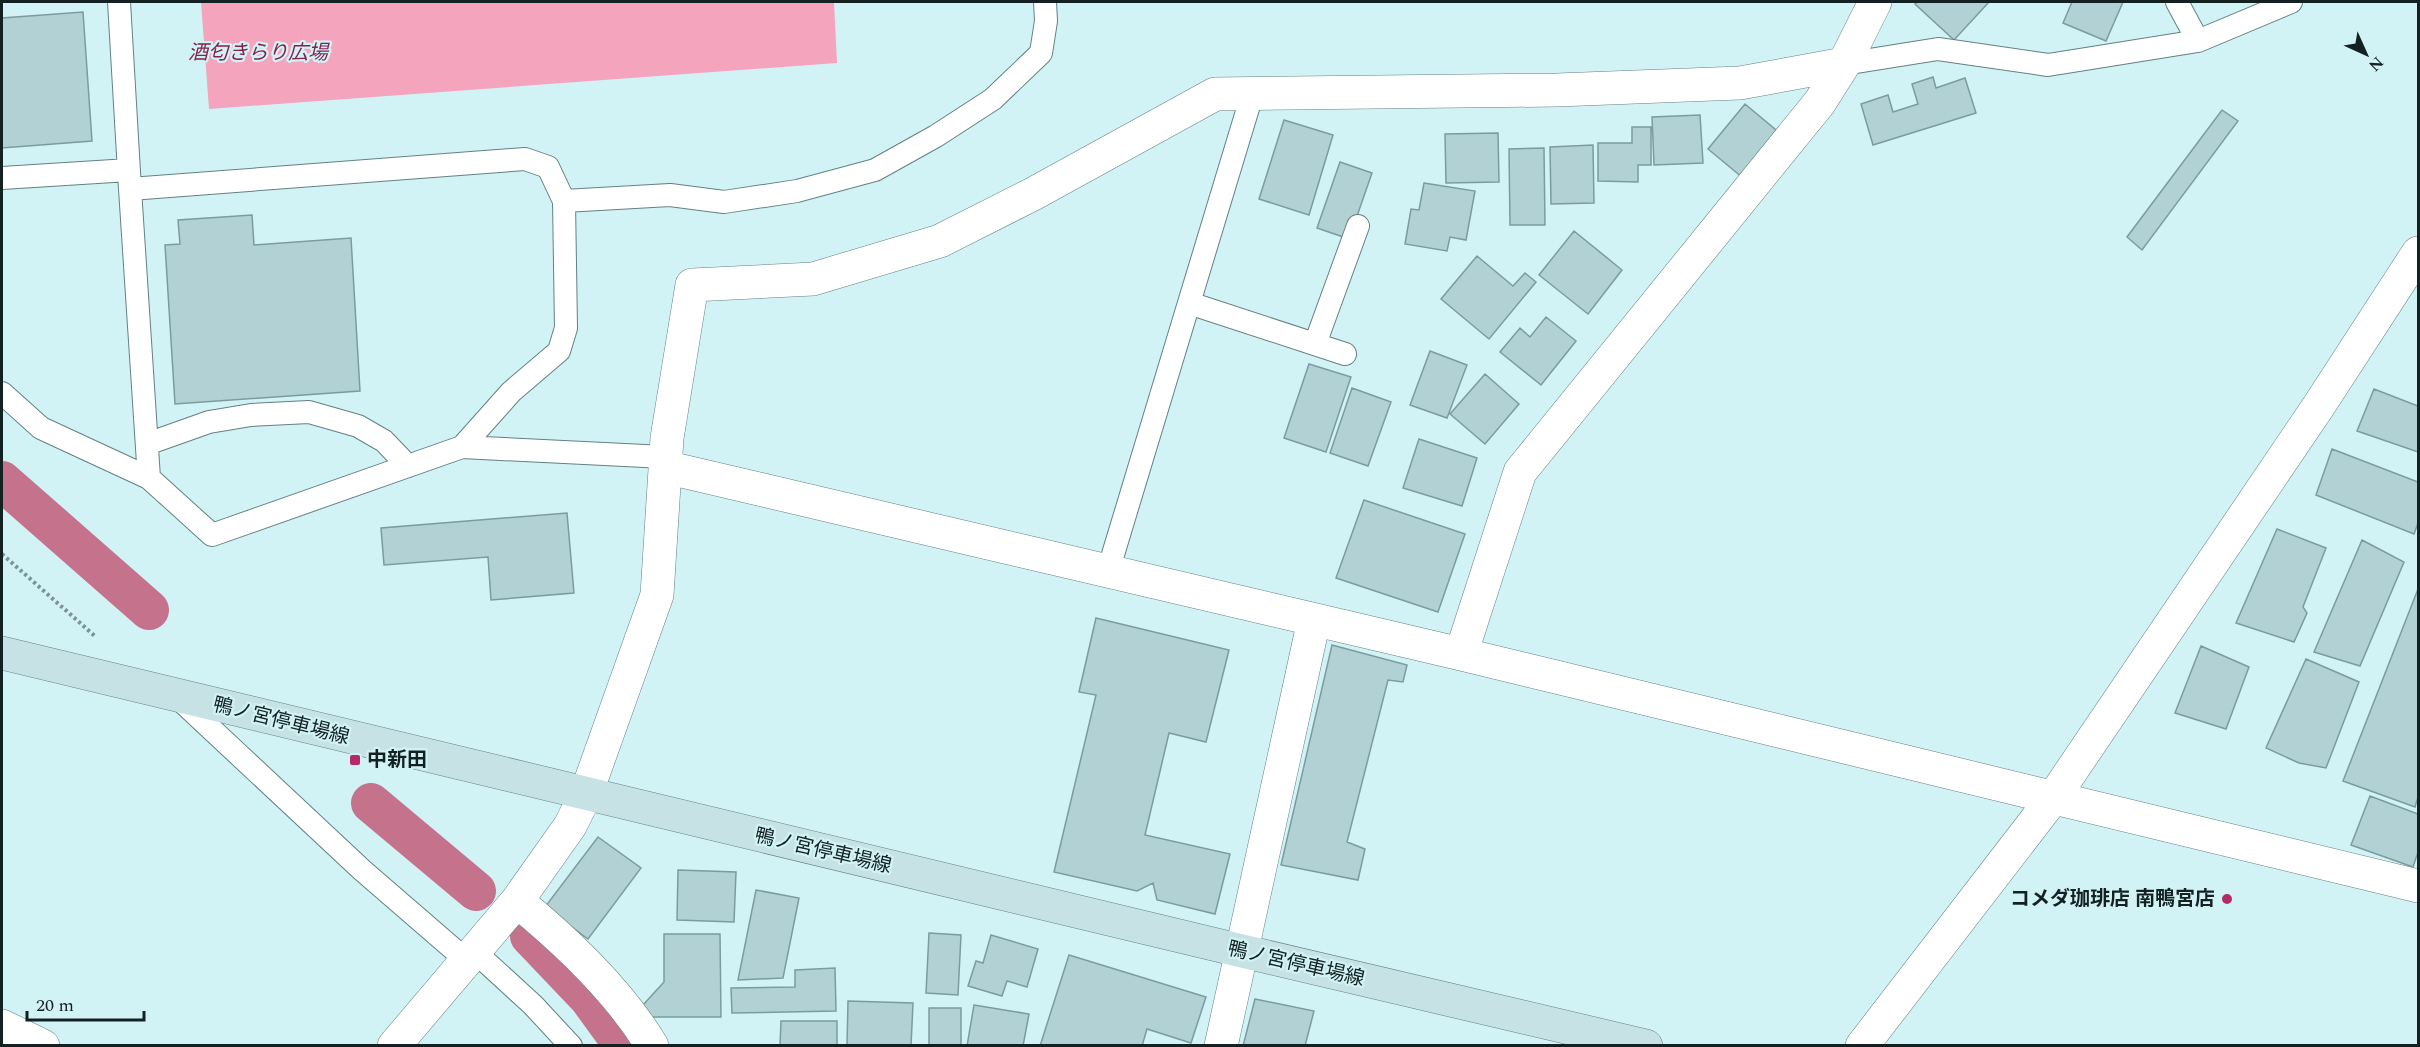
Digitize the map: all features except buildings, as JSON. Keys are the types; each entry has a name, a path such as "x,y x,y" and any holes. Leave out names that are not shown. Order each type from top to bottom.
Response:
{"main road":[{"name":"鴨ノ宮停車場線","path":"2,653 1646,1046"}],"street":[{"path":"1461,654 1520,472 1820,102 1844,64 1875,2"},
{"path":"394,1046 517,901 570,826 586,794 657,595 665,462 692,285 813,279 940,241 1034,194 1215,94 1557,90 1740,83 1844,64"},
{"path":"1863,1046 2053,798 2318,407 2418,253"},
{"path":"665,462 2418,886"},
{"path":"1221,1046 1314,620"},
{"path":"517,901 611,990 652,1046"},
{"path":"2,1026 13,1029 43,1046"}],"lane":[{"path":"119,2 149,478"},
{"path":"564,201 670,195 724,202 797,191 875,170 936,136 993,99 1041,53 1046,21 1045,2"},
{"path":"2177,2 2198,41"},
{"path":"1844,64 1938,49 2048,65 2198,41 2291,2"},
{"path":"1108,571 1252,95"},
{"path":"2,178 130,180 525,159 548,167 564,201 566,328 559,351 511,392 462,447"},
{"path":"1315,344 1358,226"},
{"path":"1190,303 1345,354"},
{"path":"2,393 41,428 149,478 212,535 462,447 665,462"},
{"path":"147,444 209,422 251,415 309,412 358,426 384,441 408,466"},
{"path":"176,696 362,870 533,1005 571,1046"}],"path":[{"path":"2,554 102,642"}],"green space":[{"name":"酒匂きらり広場","path":"201,2 834,2 837,63 209,109"}],"waterway":[{"path":"2,481 149,610"},
{"path":"371,803 476,891"},
{"path":"530,936 589,998 624,1046"}],"place":[{"name":"中新田","path":"355,760"},
{"name":"コメダ珈琲店 南鴨宮店","path":"2227,899"}]}
